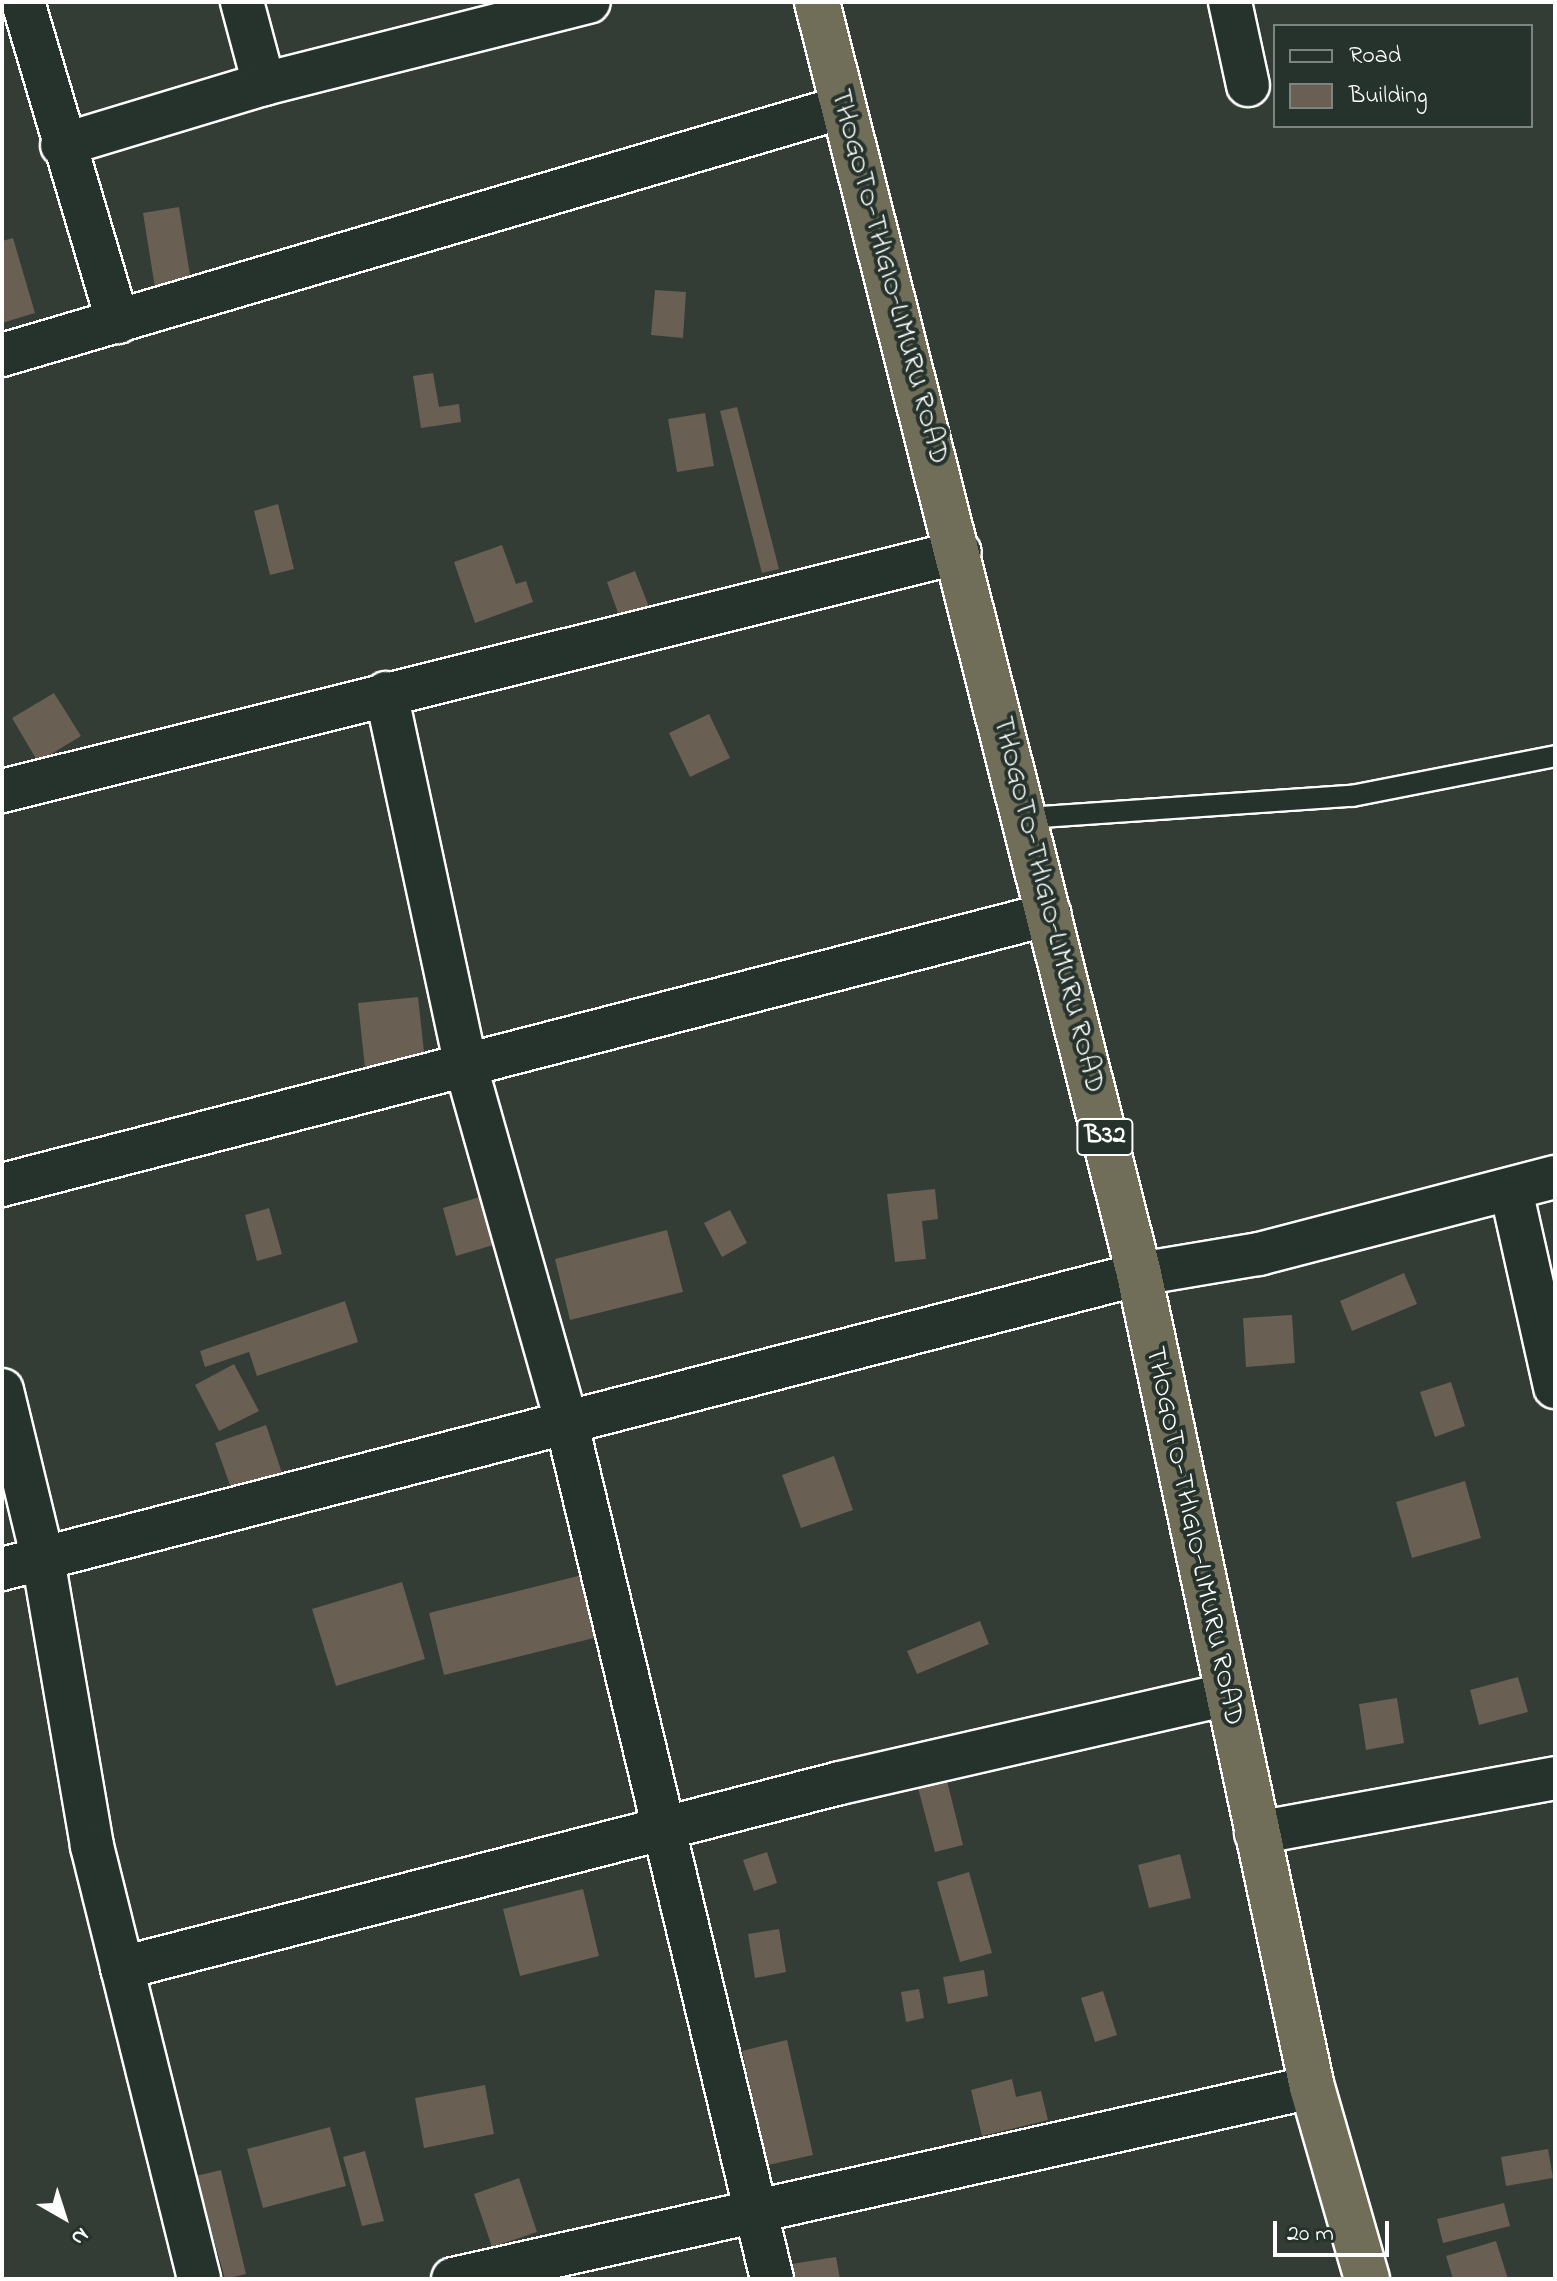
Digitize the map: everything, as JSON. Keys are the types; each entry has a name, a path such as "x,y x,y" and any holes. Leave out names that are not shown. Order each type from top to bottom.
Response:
{"highway":[{"name":"THOGOTO-THIGIO-LIMURU ROAD","path":"817,2 960,552 1139,1274 1225,1695 1312,2087 1367,2279"}],"street":[{"path":"23,2 62,145 118,322"},
{"path":"242,2 264,84"},
{"path":"62,145 264,84 589,2"},
{"path":"1230,2 1248,85"},
{"path":"2,355 843,107"},
{"path":"2,791 960,552"},
{"path":"386,693 466,1067 567,1425 661,1829 772,2279"},
{"path":"2,1185 1050,914"},
{"path":"2,1569 567,1425 1139,1274 1259,1254 1555,1177"},
{"path":"1511,1190 1555,1387"},
{"path":"2,1390 43,1559 92,1846 199,2279"},
{"path":"122,1968 661,1829 1225,1695"},
{"path":"1256,1833 1555,1778"},
{"path":"453,2279 1312,2087"}],"lane":[{"path":"1026,818 1150,804 1352,796 1555,756"}],"building":[{"path":"179,207 191,281 155,288 143,213"},
{"path":"13,238 35,313 2,323 2,241"},
{"path":"655,290 686,292 683,338 651,335"},
{"path":"433,373 439,407 459,404 461,422 421,428 413,376"},
{"path":"737,407 779,569 762,573 720,411"},
{"path":"705,413 714,466 677,472 668,419"},
{"path":"278,504 294,569 270,575 254,511"},
{"path":"502,545 516,584 526,581 533,602 475,623 454,562"},
{"path":"635,571 651,612 622,624 607,582"},
{"path":"54,693 81,736 38,762 12,718"},
{"path":"709,714 730,758 690,777 669,733"},
{"path":"418,997 425,1061 365,1068 358,1003"},
{"path":"935,1189 938,1219 922,1221 926,1259 895,1262 887,1194"},
{"path":"483,1196 497,1244 456,1256 443,1208"},
{"path":"269,1208 282,1254 257,1261 245,1215"},
{"path":"730,1210 747,1243 722,1257 704,1223"},
{"path":"667,1230 683,1292 570,1320 555,1259"},
{"path":"1404,1273 1417,1304 1352,1331 1340,1301"},
{"path":"345,1301 358,1342 257,1376 249,1352 205,1367 200,1351"},
{"path":"1292,1315 1295,1363 1246,1367 1243,1318"},
{"path":"234,1364 259,1411 219,1431 195,1385"},
{"path":"1451,1382 1465,1426 1435,1437 1420,1392"},
{"path":"266,1425 282,1473 232,1491 215,1443"},
{"path":"834,1456 853,1510 801,1528 782,1475"},
{"path":"1465,1481 1481,1538 1412,1558 1396,1502"},
{"path":"582,1575 598,1637 444,1675 429,1613"},
{"path":"402,1582 425,1659 336,1686 312,1609"},
{"path":"980,1621 989,1644 917,1674 907,1651"},
{"path":"1518,1677 1528,1712 1479,1725 1470,1690"},
{"path":"1397,1698 1404,1743 1366,1750 1359,1704"},
{"path":"946,1777 963,1845 935,1852 917,1784"},
{"path":"767,1852 777,1883 754,1891 743,1860"},
{"path":"1180,1854 1191,1898 1149,1908 1138,1865"},
{"path":"969,1872 992,1953 960,1962 937,1882"},
{"path":"583,1889 599,1956 520,1976 503,1909"},
{"path":"779,1929 786,1972 755,1978 748,1934"},
{"path":"984,1970 988,1996 948,2004 943,1977"},
{"path":"919,1989 924,2018 906,2022 901,1992"},
{"path":"1103,1991 1117,2035 1095,2042 1081,1998"},
{"path":"787,2040 813,2155 768,2165 742,2051"},
{"path":"1012,2079 1016,2097 1041,2091 1048,2120 982,2136 971,2090"},
{"path":"485,2085 494,2134 424,2148 415,2098"},
{"path":"330,2127 346,2186 263,2208 247,2149"},
{"path":"1548,2149 1553,2178 1506,2186 1501,2157"},
{"path":"365,2151 384,2221 362,2226 343,2157"},
{"path":"221,2170 246,2274 225,2279 196,2176"},
{"path":"519,2178 537,2232 492,2247 474,2194"},
{"path":"1504,2203 1510,2226 1443,2243 1437,2219"},
{"path":"1496,2241 1508,2279 1453,2279 1446,2256"},
{"path":"836,2257 840,2279 787,2279 785,2265"}]}
